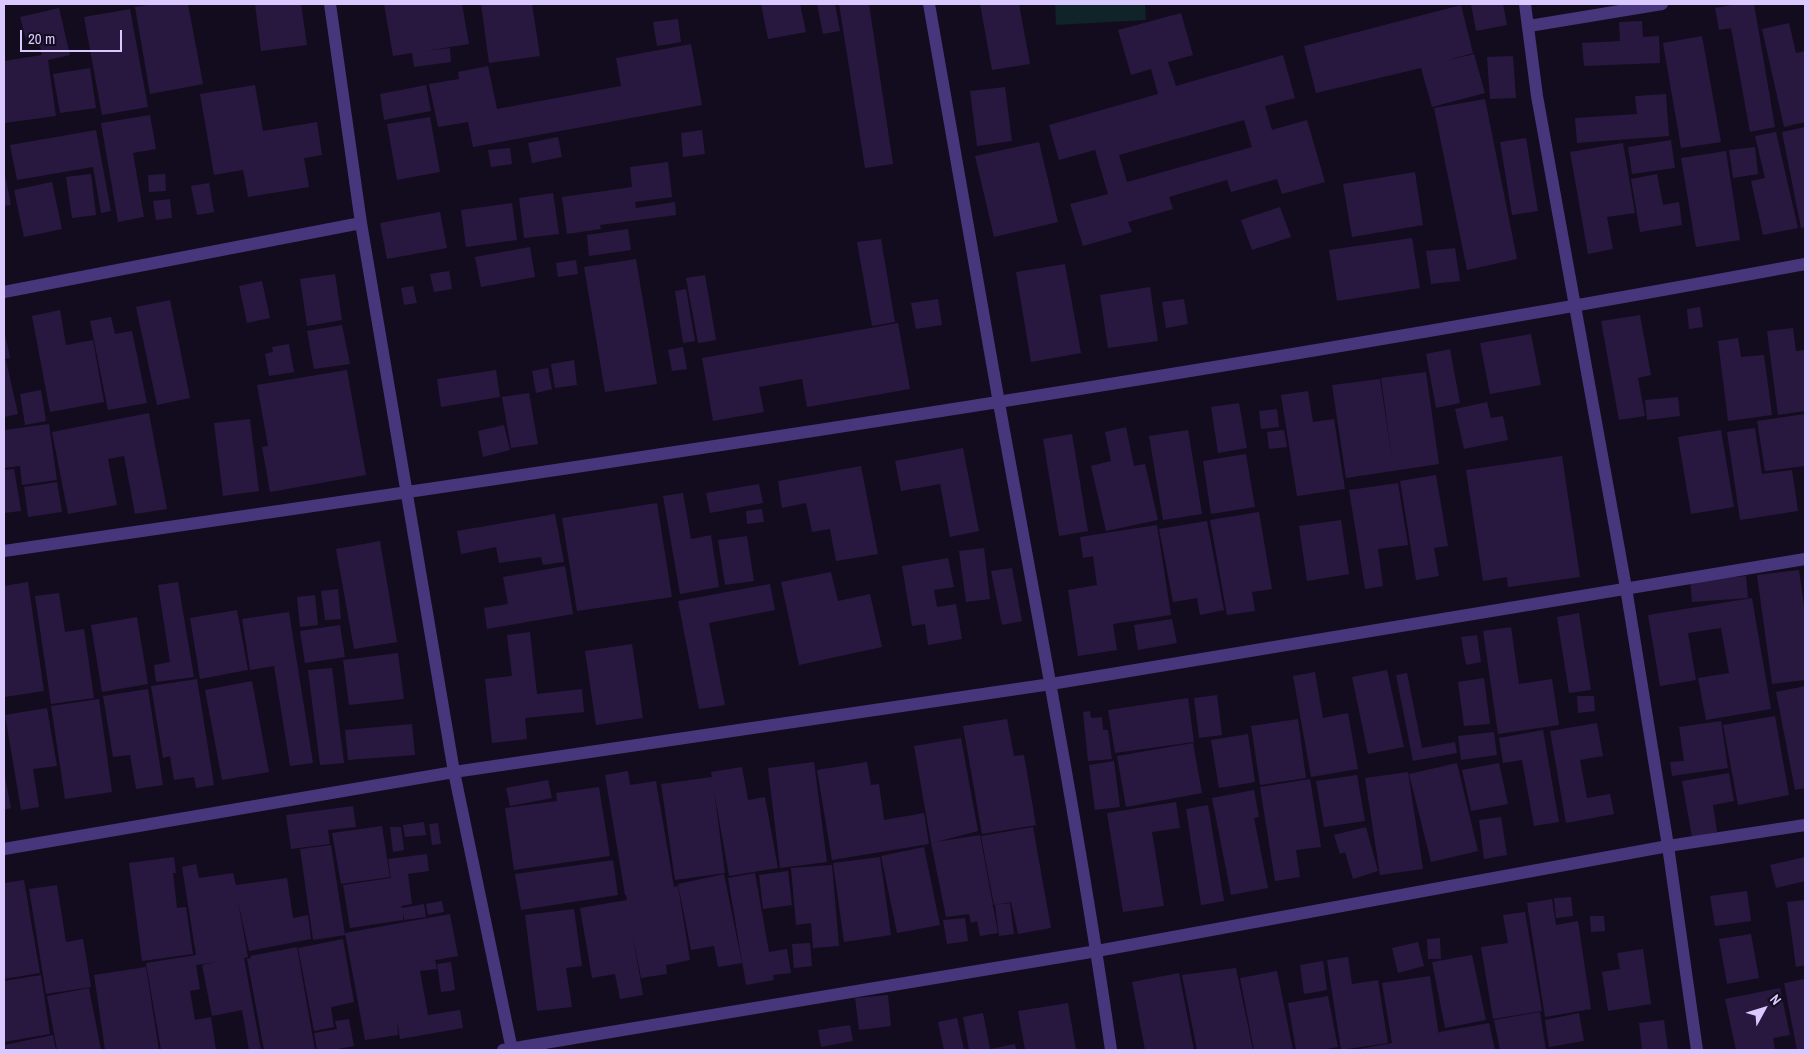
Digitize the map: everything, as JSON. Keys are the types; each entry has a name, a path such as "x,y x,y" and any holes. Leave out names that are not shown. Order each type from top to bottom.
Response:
{"street":[{"path":"330,4 361,223 406,493 454,772 509,1050 1097,951 1668,846 1805,824"},
{"path":"929,4 999,403 1051,684 1097,951 1111,1050"},
{"path":"1524,4 1529,26 1537,96 1626,588 1668,846 1697,1050"},
{"path":"1529,26 1662,4"},
{"path":"4,292 361,223"},
{"path":"4,551 406,493 999,403 1576,306 1805,264"},
{"path":"4,849 454,772 1051,684 1805,559"}],"green space":[{"path":"1055,4 1145,4 1146,20 1056,25"}],"building":[{"path":"154,4 188,4 203,84 150,94 135,7"},
{"path":"255,4 301,4 307,45 261,51"},
{"path":"384,4 462,4 469,44 425,51 450,48 451,62 414,67 412,53 393,56"},
{"path":"481,4 532,4 540,56 489,63"},
{"path":"761,4 800,4 806,32 768,39"},
{"path":"817,4 835,4 840,31 823,34"},
{"path":"839,4 869,4 893,164 865,168"},
{"path":"980,4 1019,4 1030,64 992,70"},
{"path":"1471,4 1503,4 1507,25 1476,31"},
{"path":"1737,4 1754,4 1775,127 1750,132 1731,28 1719,30 1715,8"},
{"path":"1461,5 1473,53 1445,61 1474,54 1485,93 1432,107 1421,68 1316,93 1304,46"},
{"path":"59,8 70,55 48,60 56,116 4,123 4,61 42,55 38,37 26,40 20,17"},
{"path":"130,9 148,107 102,115 84,17"},
{"path":"1181,13 1193,55 1168,62 1176,86 1283,55 1295,98 1265,106 1272,130 1307,120 1325,182 1282,194 1277,179 1231,192 1227,180 1169,197 1173,209 1128,222 1132,232 1083,246 1070,204 1108,194 1095,150 1059,160 1049,125 1158,94 1151,69 1131,75 1118,30","holes":["1244,120 1252,147 1127,182 1119,155"]},
{"path":"678,19 681,42 657,46 653,22"},
{"path":"1642,21 1643,37 1659,36 1660,63 1584,66 1582,43 1620,41 1619,22"},
{"path":"1789,23 1796,53 1805,51 1805,122 1784,127 1762,29"},
{"path":"1702,36 1721,142 1681,148 1663,43"},
{"path":"691,44 702,105 473,147 468,122 438,127 429,84 459,79 458,72 488,66 497,109 621,86 616,58"},
{"path":"1513,56 1516,98 1490,99 1487,57"},
{"path":"90,68 96,108 60,113 53,74"},
{"path":"255,85 263,131 317,122 322,155 304,158 309,187 248,197 243,170 214,175 200,94"},
{"path":"426,85 431,111 384,120 380,94"},
{"path":"1005,87 1012,141 977,146 970,91"},
{"path":"1666,94 1669,136 1577,143 1575,118 1637,114 1635,96"},
{"path":"1485,99 1517,259 1467,270 1434,108"},
{"path":"150,115 156,149 133,153 144,217 118,222 101,123"},
{"path":"430,117 440,172 397,180 387,124"},
{"path":"1805,127 1805,227 1801,228 1782,132"},
{"path":"96,130 111,211 101,213 93,167 17,180 10,145"},
{"path":"702,130 705,154 683,157 681,133"},
{"path":"1776,132 1798,228 1763,235 1751,181 1765,178 1755,136"},
{"path":"558,137 562,157 532,163 528,143"},
{"path":"1526,138 1538,211 1512,215 1500,142"},
{"path":"1671,140 1675,168 1632,174 1628,147"},
{"path":"1039,142 1058,222 994,237 975,156"},
{"path":"1623,143 1635,213 1607,217 1613,249 1588,254 1570,152"},
{"path":"1755,147 1758,174 1733,178 1729,150"},
{"path":"510,148 512,164 491,167 488,150"},
{"path":"1726,151 1740,240 1696,247 1681,158"},
{"path":"668,162 672,197 635,202 636,208 675,202 676,215 600,225 601,229 567,234 562,197 632,187 630,167"},
{"path":"1415,172 1423,225 1352,237 1343,184"},
{"path":"91,174 96,215 72,218 66,177"},
{"path":"165,174 166,191 149,192 148,175"},
{"path":"1657,174 1663,205 1679,202 1682,225 1640,232 1631,179"},
{"path":"4,176 11,205 4,206"},
{"path":"52,182 62,229 24,237 14,190"},
{"path":"209,183 214,212 197,215 191,186"},
{"path":"553,193 559,234 524,238 519,198"},
{"path":"170,199 172,218 156,220 153,201"},
{"path":"512,203 517,240 466,247 461,210"},
{"path":"1280,207 1291,237 1252,250 1241,220"},
{"path":"440,212 447,248 387,259 380,223"},
{"path":"628,229 631,250 589,256 587,235"},
{"path":"1412,238 1420,288 1337,301 1329,250"},
{"path":"881,239 895,322 872,326 857,242"},
{"path":"530,247 535,277 481,287 475,257"},
{"path":"1455,248 1460,281 1431,284 1426,251"},
{"path":"636,259 657,384 605,392 584,267"},
{"path":"576,260 578,274 558,277 556,263"},
{"path":"1065,264 1081,353 1031,362 1016,272"},
{"path":"449,271 452,289 434,292 430,274"},
{"path":"335,274 342,320 307,326 300,279"},
{"path":"705,275 716,340 698,343 686,278"},
{"path":"262,281 270,318 247,323 239,286"},
{"path":"413,286 417,303 404,305 401,288"},
{"path":"1150,287 1158,341 1108,348 1100,295"},
{"path":"686,289 695,341 683,343 675,291"},
{"path":"938,299 942,325 916,329 911,303"},
{"path":"1184,299 1188,324 1166,328 1162,302"},
{"path":"170,300 190,398 157,405 136,307"},
{"path":"1700,307 1703,327 1689,329 1687,309"},
{"path":"60,310 66,345 93,340 104,402 50,412 32,316"},
{"path":"1640,315 1651,375 1638,378 1645,416 1619,420 1601,321"},
{"path":"111,317 115,334 132,331 147,403 108,410 90,321"},
{"path":"898,323 910,389 807,407 802,379 759,387 764,412 713,421 702,358"},
{"path":"342,325 350,364 314,369 307,331"},
{"path":"1793,328 1796,351 1805,350 1805,411 1778,415 1767,331"},
{"path":"4,329 10,358 4,359"},
{"path":"1531,334 1541,385 1490,394 1480,343"},
{"path":"1738,338 1741,357 1764,355 1772,415 1728,421 1718,341"},
{"path":"289,344 294,372 269,376 265,354 273,352 272,347"},
{"path":"683,347 687,369 672,371 668,350"},
{"path":"1450,349 1460,403 1436,408 1426,354"},
{"path":"6,360 18,414 4,417 4,361"},
{"path":"574,360 577,385 555,388 551,364"},
{"path":"548,368 552,389 536,393 532,371"},
{"path":"347,370 366,475 270,492 262,447 268,446 257,385"},
{"path":"496,370 500,397 441,407 437,379"},
{"path":"1426,372 1439,464 1346,478 1332,385 1380,379 1393,466 1381,378"},
{"path":"41,390 46,421 25,425 20,394"},
{"path":"1308,391 1313,422 1334,419 1345,489 1297,496 1281,395"},
{"path":"529,393 538,444 511,448 502,397"},
{"path":"1678,397 1680,416 1647,420 1645,400"},
{"path":"1487,402 1491,418 1503,416 1508,440 1464,449 1455,409"},
{"path":"1239,403 1247,448 1218,453 1211,407"},
{"path":"1277,409 1279,427 1261,429 1259,411"},
{"path":"149,413 167,509 135,514 124,456 108,459 117,505 68,514 52,432"},
{"path":"1805,414 1805,466 1765,471 1757,421"},
{"path":"250,419 259,491 223,496 214,423"},
{"path":"49,424 57,480 22,485 20,466 4,468 4,430"},
{"path":"504,425 510,450 483,457 478,431"},
{"path":"1126,427 1134,466 1145,464 1158,520 1106,531 1091,466 1111,461 1105,432"},
{"path":"1755,428 1762,474 1792,470 1798,511 1740,520 1727,432"},
{"path":"1188,430 1202,514 1163,520 1149,436"},
{"path":"1284,430 1287,447 1269,449 1267,432"},
{"path":"1721,430 1734,507 1691,514 1678,437"},
{"path":"1072,434 1088,531 1059,536 1043,439"},
{"path":"963,448 979,531 950,537 940,484 901,491 895,461"},
{"path":"1246,454 1255,507 1211,514 1203,461"},
{"path":"1562,456 1580,577 1508,587 1507,577 1483,581 1466,470"},
{"path":"861,466 878,554 836,561 830,529 812,532 806,503 782,508 778,481"},
{"path":"14,469 21,511 4,513 4,470"},
{"path":"1436,475 1448,546 1434,548 1439,576 1416,580 1400,481"},
{"path":"57,482 62,512 28,517 24,487"},
{"path":"1398,483 1408,545 1378,549 1383,586 1365,589 1349,490"},
{"path":"759,484 763,503 710,513 706,493"},
{"path":"683,493 691,539 711,535 719,587 680,594 663,496"},
{"path":"657,503 672,597 577,611 562,518"},
{"path":"762,509 764,522 747,524 746,511"},
{"path":"1259,512 1272,589 1252,592 1255,611 1227,615 1210,520"},
{"path":"555,514 564,562 543,565 541,557 499,563 496,547 461,554 457,531"},
{"path":"1341,520 1349,574 1307,581 1299,526"},
{"path":"1207,521 1224,610 1200,615 1197,598 1173,602 1159,529"},
{"path":"1157,525 1171,615 1113,624 1117,650 1078,656 1068,590 1097,585 1093,556 1083,558 1080,537"},
{"path":"747,536 754,581 725,585 718,540"},
{"path":"380,541 397,642 354,649 336,549"},
{"path":"984,548 990,599 966,602 959,551"},
{"path":"948,558 954,587 934,590 937,607 956,604 962,639 928,645 925,624 912,626 902,566"},
{"path":"565,566 573,614 487,629 484,608 508,604 503,577"},
{"path":"1012,568 1022,621 1002,625 991,571"},
{"path":"1799,570 1805,613 1805,680 1772,684 1757,575"},
{"path":"831,572 838,601 870,594 882,647 799,665 781,582"},
{"path":"1746,576 1748,598 1692,602 1690,581"},
{"path":"28,582 44,691 4,697 4,586"},
{"path":"178,582 194,677 156,682 154,665 170,662 158,585"},
{"path":"770,584 775,610 709,623 725,705 699,709 678,601"},
{"path":"338,589 341,619 325,620 321,591"},
{"path":"59,593 65,632 84,629 94,698 51,704 35,596"},
{"path":"315,595 318,625 300,627 297,597"},
{"path":"1752,598 1771,709 1706,720 1698,678 1729,673 1721,628 1688,633 1696,680 1660,686 1648,615"},
{"path":"237,610 248,670 200,679 190,618"},
{"path":"289,612 313,763 290,766 274,666 250,670 242,619"},
{"path":"1579,613 1591,690 1569,693 1557,617"},
{"path":"137,617 148,684 102,692 91,625"},
{"path":"1172,619 1177,643 1138,650 1134,625"},
{"path":"340,625 345,657 305,663 300,631"},
{"path":"1511,627 1519,684 1552,679 1559,725 1498,734 1483,631"},
{"path":"530,632 537,694 582,689 584,712 525,718 527,739 492,743 485,679 512,676 507,635"},
{"path":"1477,635 1481,662 1466,665 1461,637"},
{"path":"632,644 643,718 596,725 585,651"},
{"path":"398,653 404,699 349,705 343,660"},
{"path":"332,668 344,763 320,765 308,670"},
{"path":"1387,670 1404,747 1368,754 1352,677"},
{"path":"1315,672 1323,718 1348,713 1358,769 1311,777 1293,676"},
{"path":"1407,673 1422,748 1455,742 1457,753 1413,761 1396,675"},
{"path":"1484,678 1490,724 1464,726 1458,682"},
{"path":"197,679 214,785 196,788 194,777 174,780 170,756 163,758 151,686"},
{"path":"252,681 269,772 222,780 205,690"},
{"path":"1805,686 1805,788 1795,790 1776,692"},
{"path":"148,689 163,785 136,789 130,755 113,757 103,696"},
{"path":"1217,695 1222,735 1199,738 1194,698"},
{"path":"1577,696 1594,696 1595,711 1578,713"},
{"path":"1188,698 1194,742 1115,753 1108,710"},
{"path":"99,699 112,792 65,799 51,706"},
{"path":"47,708 57,766 33,769 39,807 21,810 5,715"},
{"path":"1090,711 1091,718 1102,717 1103,730 1108,730 1112,759 1088,761 1083,712"},
{"path":"1775,716 1789,795 1738,805 1723,725"},
{"path":"1007,719 1014,756 1024,755 1036,825 982,834 963,726"},
{"path":"1298,719 1306,778 1260,785 1251,726"},
{"path":"1721,721 1728,768 1672,776 1670,762 1684,761 1679,727"},
{"path":"1597,723 1603,756 1580,760 1587,798 1610,794 1614,814 1566,823 1550,731"},
{"path":"412,724 415,755 348,760 345,730"},
{"path":"1543,730 1559,822 1534,826 1522,760 1503,763 1499,738"},
{"path":"1494,732 1497,755 1461,760 1458,736"},
{"path":"1248,734 1255,782 1219,788 1211,740"},
{"path":"961,738 978,831 936,842 980,835 993,905 991,906 993,906 998,933 980,936 977,921 971,923 969,914 946,917 914,746"},
{"path":"1193,743 1202,793 1126,807 1117,756"},
{"path":"1114,761 1120,807 1095,810 1089,765"},
{"path":"814,762 827,862 780,868 768,768"},
{"path":"867,762 871,785 879,784 884,820 924,813 929,844 832,860 817,770"},
{"path":"1457,763 1478,851 1431,862 1409,774"},
{"path":"1499,763 1508,804 1471,811 1462,770"},
{"path":"742,767 748,800 765,797 778,868 729,876 714,791 725,873 675,880 661,784 712,777 711,772"},
{"path":"628,771 630,785 656,781 674,887 678,886 690,960 666,965 667,974 641,978 632,931 643,995 620,999 615,974 592,978 580,908 627,900 605,775"},
{"path":"4,772 11,808 4,810"},
{"path":"1408,772 1423,869 1380,875 1365,778"},
{"path":"1729,773 1734,801 1713,805 1717,832 1692,837 1682,781"},
{"path":"1357,775 1365,821 1324,827 1316,781"},
{"path":"1310,779 1321,847 1296,850 1300,877 1275,881 1260,787"},
{"path":"548,780 552,798 510,806 506,788"},
{"path":"599,787 610,856 514,870 505,808 557,801 556,793"},
{"path":"1254,790 1259,817 1254,818 1268,888 1231,895 1212,798"},
{"path":"1176,802 1180,828 1152,832 1164,906 1123,912 1107,813"},
{"path":"1208,805 1224,901 1201,905 1186,809"},
{"path":"353,806 356,827 328,830 330,844 291,849 286,815"},
{"path":"1501,817 1507,855 1484,859 1479,820"},
{"path":"424,822 426,835 405,837 403,825"},
{"path":"438,823 441,844 432,845 429,824"},
{"path":"382,826 390,877 341,884 332,833"},
{"path":"390,827 401,827 404,850 393,852"},
{"path":"1033,827 1051,928 1018,934 1011,902 994,905 981,836"},
{"path":"1366,827 1378,871 1353,879 1345,852 1340,854 1334,835"},
{"path":"331,845 345,935 313,940 300,849"},
{"path":"924,847 940,925 897,933 881,856"},
{"path":"427,854 429,871 408,874 412,904 401,906 402,908 424,904 426,917 404,920 403,912 403,920 350,928 343,885 391,878 388,859"},
{"path":"174,857 176,873 173,873 177,908 186,907 193,954 142,961 129,863"},
{"path":"880,857 891,935 844,942 833,863"},
{"path":"1805,857 1805,881 1776,888 1770,865"},
{"path":"613,860 618,895 521,910 515,874"},
{"path":"196,864 199,878 233,873 236,885 287,878 293,918 308,915 311,939 249,951 238,902 248,957 244,958 261,1050 249,1050 242,1010 212,1016 202,965 216,962 196,965 200,989 190,991 195,1020 211,1017 216,1050 161,1050 146,963 196,955 182,867"},
{"path":"832,865 839,946 813,948 811,923 796,925 791,868"},
{"path":"788,871 792,905 763,909 759,875"},
{"path":"755,873 769,952 787,949 791,973 773,975 774,980 746,985 728,878"},
{"path":"724,874 742,963 718,967 714,946 691,950 678,884"},
{"path":"24,880 40,973 4,979 4,883"},
{"path":"57,885 66,942 83,939 91,987 46,994 29,889"},
{"path":"1747,891 1751,921 1715,926 1710,896"},
{"path":"1571,897 1573,916 1556,918 1554,898"},
{"path":"1552,899 1556,925 1578,921 1591,1009 1545,1017 1527,903"},
{"path":"1805,900 1805,965 1796,967 1787,902"},
{"path":"442,901 444,912 428,915 426,904"},
{"path":"1010,903 1014,934 999,936 995,905"},
{"path":"574,909 582,966 566,968 572,1007 537,1011 525,915"},
{"path":"1525,912 1542,1011 1493,1019 1481,947 1508,943 1503,915"},
{"path":"450,914 458,956 435,960 437,969 420,971 428,1015 460,1010 463,1028 400,1039 397,1020 398,1035 365,1040 345,933"},
{"path":"1590,916 1604,916 1605,931 1591,932"},
{"path":"965,918 968,941 947,944 943,920"},
{"path":"1751,934 1759,978 1727,984 1719,939"},
{"path":"1440,938 1441,959 1428,959 1427,939"},
{"path":"343,939 354,1002 331,1007 334,1027 314,1031 298,948"},
{"path":"1418,942 1424,966 1398,973 1392,948"},
{"path":"810,943 812,966 794,968 792,944"},
{"path":"297,947 315,1050 264,1050 247,959 251,958 250,956"},
{"path":"1643,949 1651,1004 1608,1011 1602,972 1620,969 1617,953"},
{"path":"1472,955 1486,1020 1445,1028 1432,962"},
{"path":"1348,957 1352,984 1378,980 1388,1043 1341,1050 1327,960"},
{"path":"1323,961 1327,990 1304,994 1300,965"},
{"path":"451,962 455,990 441,992 437,964"},
{"path":"146,967 159,1050 105,1050 94,975"},
{"path":"1236,968 1253,1050 1197,1050 1182,975"},
{"path":"1277,971 1293,1050 1254,1050 1240,978"},
{"path":"1179,973 1194,1050 1145,1050 1132,982"},
{"path":"41,975 50,1034 4,1042 4,981"},
{"path":"1430,976 1439,1036 1439,1032 1489,1023 1495,1050 1353,1050 1392,1043 1382,983"},
{"path":"1805,979 1805,1050 1797,1050 1784,983"},
{"path":"89,988 101,1050 57,1050 47,996"},
{"path":"1780,988 1790,1035 1773,1038 1775,1050 1736,1050 1725,999"},
{"path":"888,995 891,1026 859,1030 855,998"},
{"path":"1328,996 1338,1047 1321,1050 1296,1050 1288,1003"},
{"path":"1068,1003 1076,1050 1025,1050 1018,1011"},
{"path":"1540,1012 1546,1050 1500,1050 1494,1020"},
{"path":"983,1013 990,1049 1015,1044 1016,1050 969,1050 963,1017"},
{"path":"1579,1013 1584,1041 1549,1047 1545,1020"},
{"path":"957,1018 964,1050 944,1050 938,1022"},
{"path":"349,1019 354,1046 332,1050 317,1050 314,1033 337,1029 335,1021"},
{"path":"1664,1020 1668,1050 1642,1050 1639,1023"},
{"path":"850,1025 853,1041 821,1047 818,1030"},
{"path":"53,1035 56,1050 4,1050 4,1045"}]}
